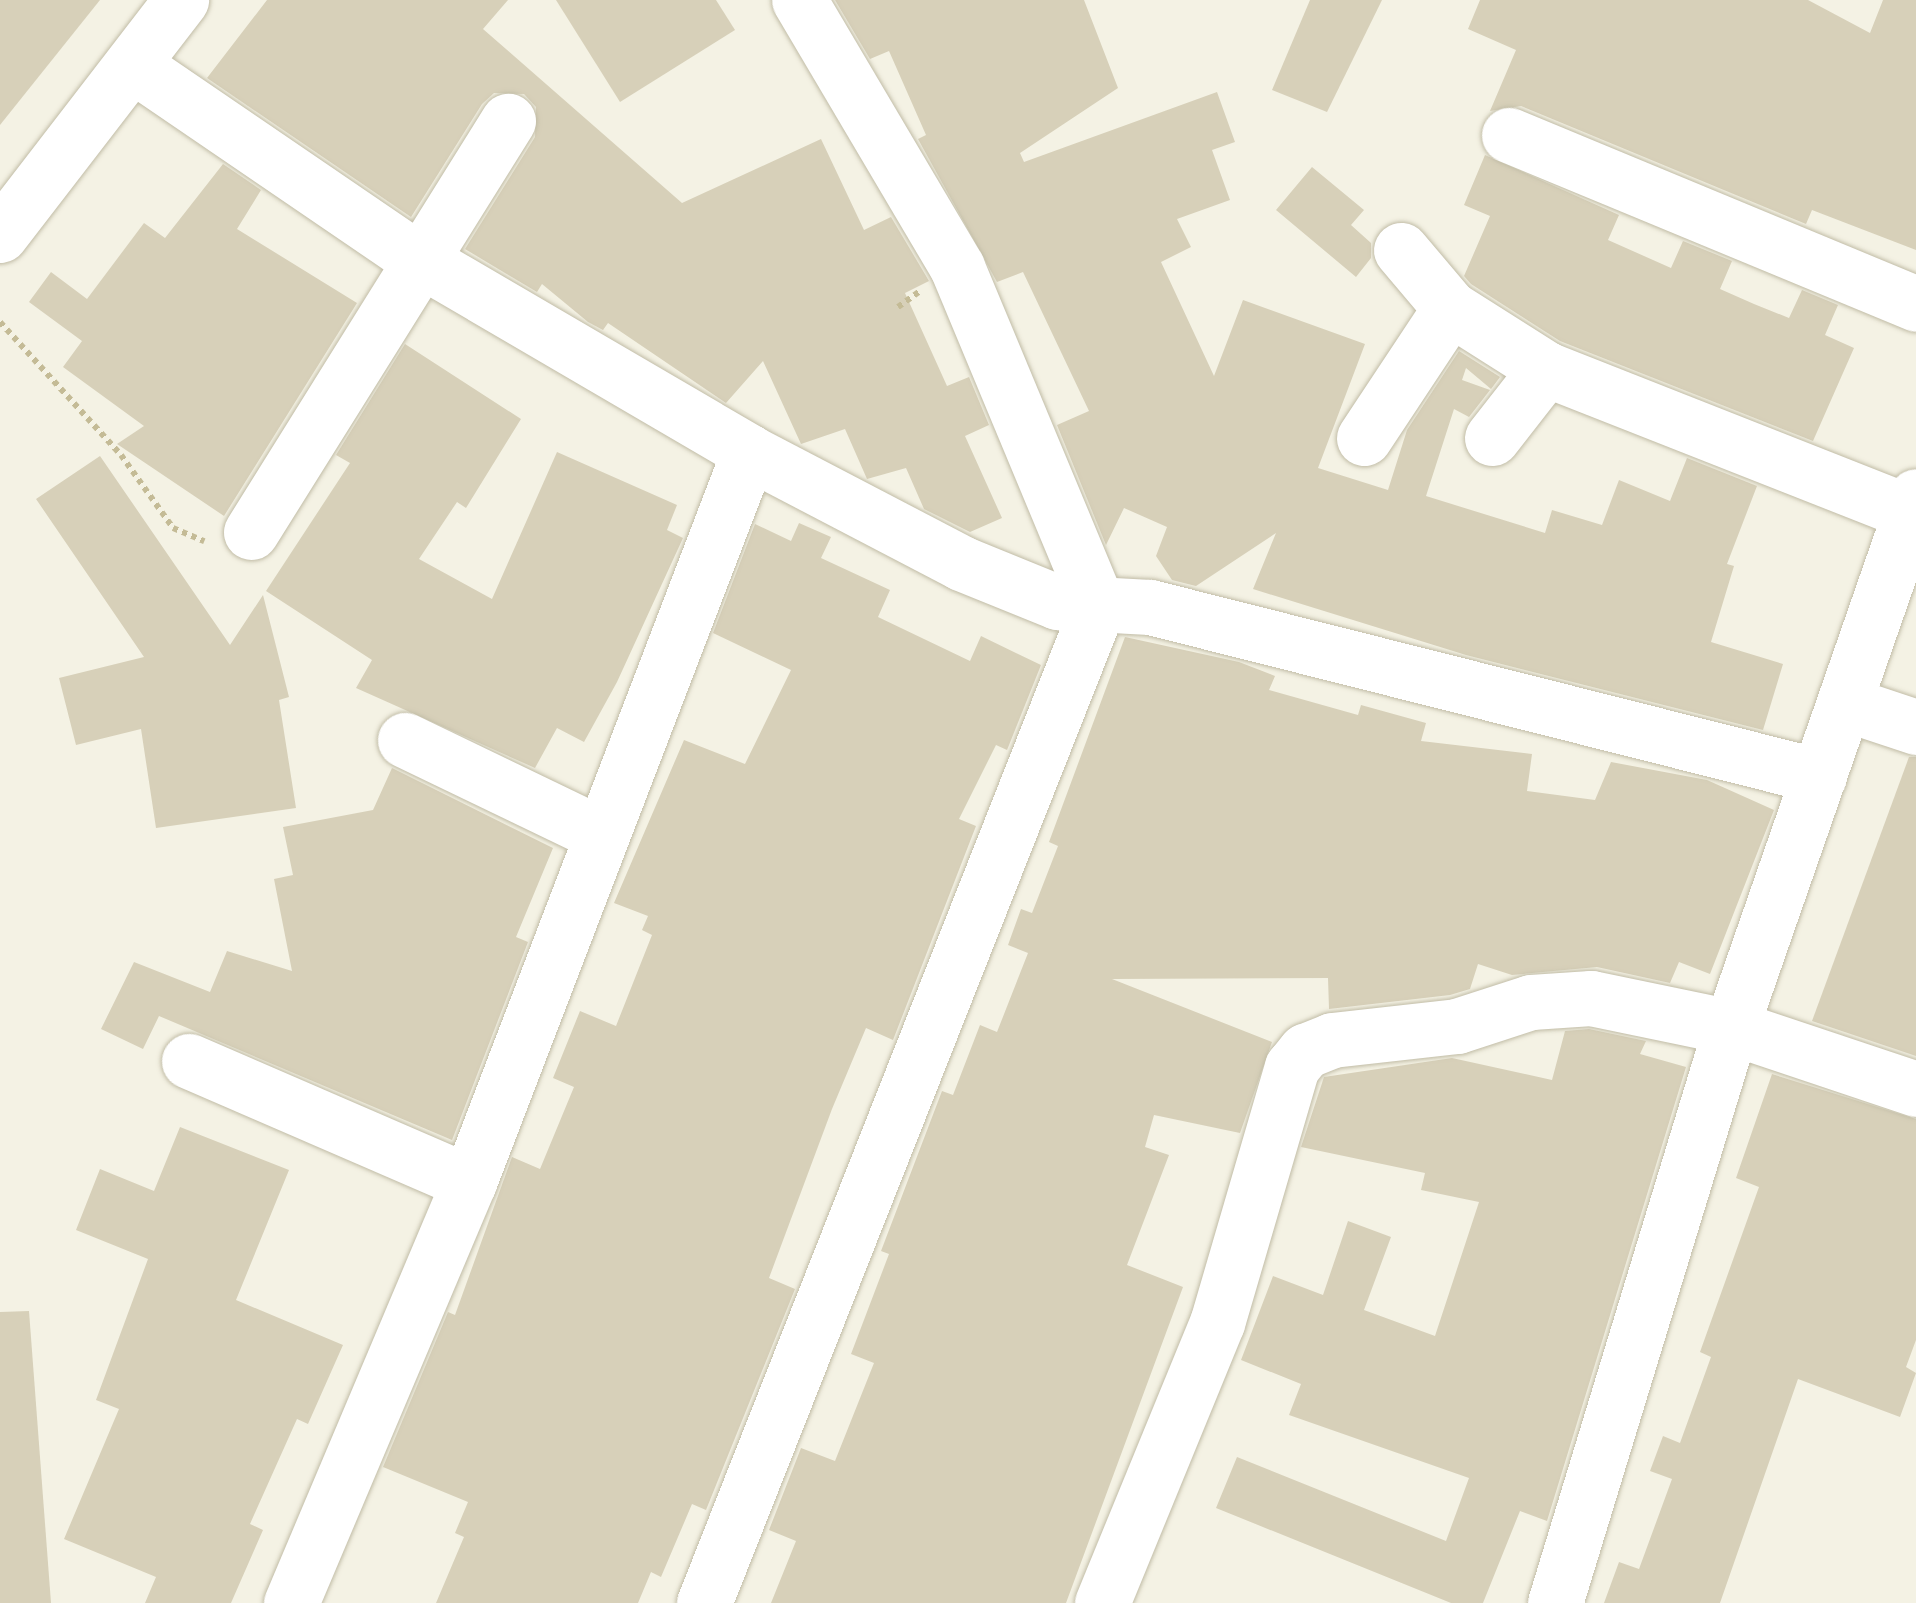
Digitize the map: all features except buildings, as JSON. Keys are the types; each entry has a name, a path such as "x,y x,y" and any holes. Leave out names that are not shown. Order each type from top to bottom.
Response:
{"street":[{"path":"0,235 181,0"},
{"path":"704,1603 1098,606 957,266 799,0"},
{"path":"133,65 417,258 749,452 961,563 1057,602 1150,607 1819,776"},
{"path":"251,532 417,258 508,122"},
{"path":"1509,135 1916,304"},
{"path":"1401,250 1450,308 1546,368 1913,504 1847,704 1730,1027 1555,1603"},
{"path":"1364,438 1450,308"},
{"path":"1492,438 1546,368"},
{"path":"291,1603 470,1182 598,834 749,452"},
{"path":"1847,704 1916,727"},
{"path":"405,740 598,834"},
{"path":"1102,1603 1218,1323 1292,1067 1304,1052 1332,1040 1457,1026 1560,998 1730,1027 1916,1089"},
{"path":"189,1061 285,1123 470,1182"}],"path":[{"path":"0,322 121,455 174,528 223,545 251,532"}]}
